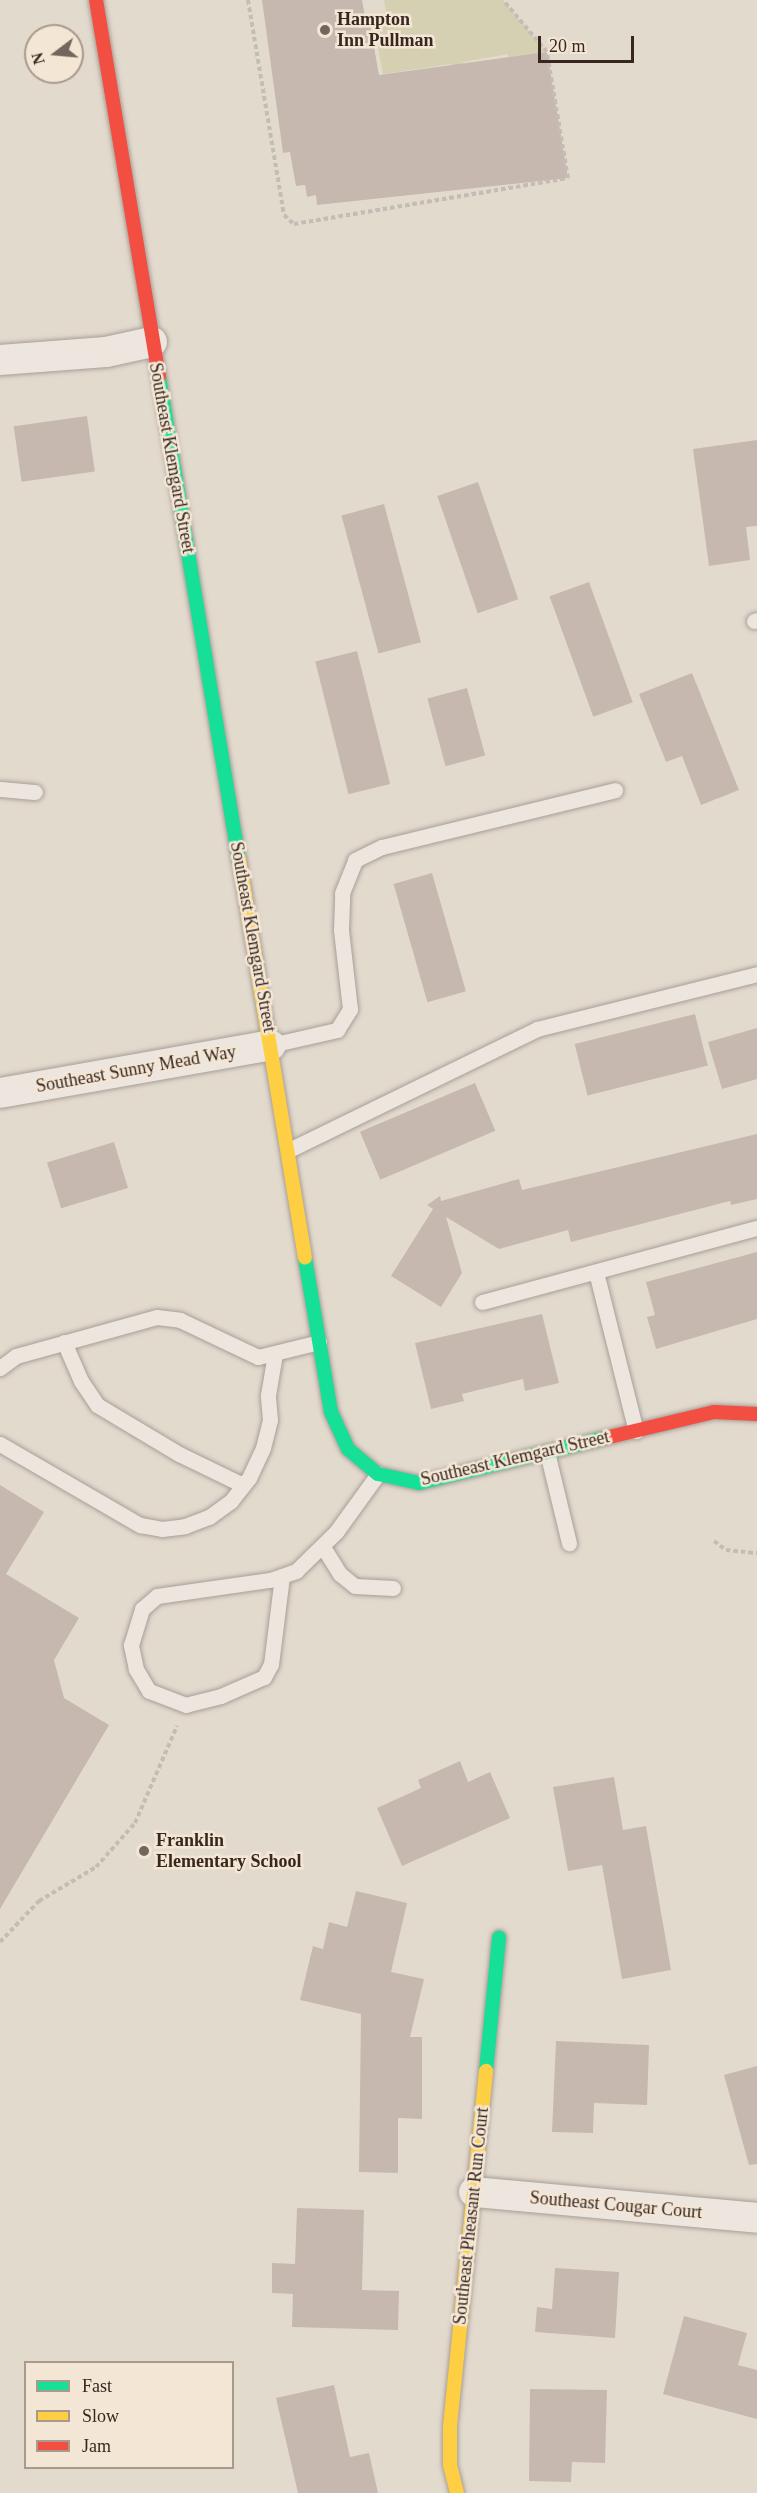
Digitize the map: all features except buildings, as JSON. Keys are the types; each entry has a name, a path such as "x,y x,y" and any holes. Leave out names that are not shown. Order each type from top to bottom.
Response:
{"street":[{"name":"Southeast Klemgard Street","path":"96,0 289,1150 319,1342 331,1412 339,1430 348,1449 378,1474 419,1483 714,1412 757,1414"},
{"path":"0,360 106,352 152,342"},
{"name":"Southeast Sunny Mead Way","path":"0,1094 271,1046"},
{"name":"Southeast Pheasant Run Court","path":"457,2493 450,2465 450,2426 499,1938"},
{"name":"Southeast Cougar Court","path":"474,2192 757,2218"}],"lane":[{"path":"0,789 35,792"},
{"path":"271,1046 337,1030 350,1009 341,930 342,893 355,860 382,847 615,790"},
{"path":"289,1150 537,1029 757,974"},
{"path":"482,1302 757,1228"},
{"path":"596,1272 636,1431"},
{"path":"0,1368 16,1356 158,1317 180,1320 258,1357 319,1342"},
{"path":"64,1342 81,1381 97,1405 179,1454 243,1485"},
{"path":"0,1444 140,1525 184,1526 209,1517 243,1485 263,1448 268,1429 269,1379 275,1354"},
{"path":"547,1452 569,1543"},
{"path":"282,1576 271,1664 264,1677 221,1696 186,1705 149,1691 136,1669 131,1645 142,1609 157,1596 282,1576 296,1570 323,1547 378,1474"},
{"path":"323,1547 340,1574 355,1586 393,1588"}],"path":[{"path":"248,0 284,215 294,224 568,178 547,52 503,0"},
{"path":"714,1541 726,1550 757,1553"},
{"path":"0,1942 39,1901 96,1867 135,1823 178,1722"}],"shaded area":[{"path":"384,0 503,0 547,52 509,59 508,54 463,62 463,67 452,69 451,64 383,74 374,26 388,22"}],"traffic: fast":[{"path":"159,377 239,859"},
{"path":"305,1258 331,1412 348,1449 378,1474 419,1483 605,1438"},
{"path":"486,2071 499,1938"}],"traffic: slow":[{"path":"239,859 305,1258"},
{"path":"457,2493 450,2465 450,2426 486,2071"}],"traffic: jam":[{"path":"96,0 159,377"},
{"path":"605,1438 714,1412 757,1414"}],"place":[{"name":"Hampton Inn Pullman","path":"325,30"},
{"name":"Franklin Elementary School","path":"144,1851"}]}
